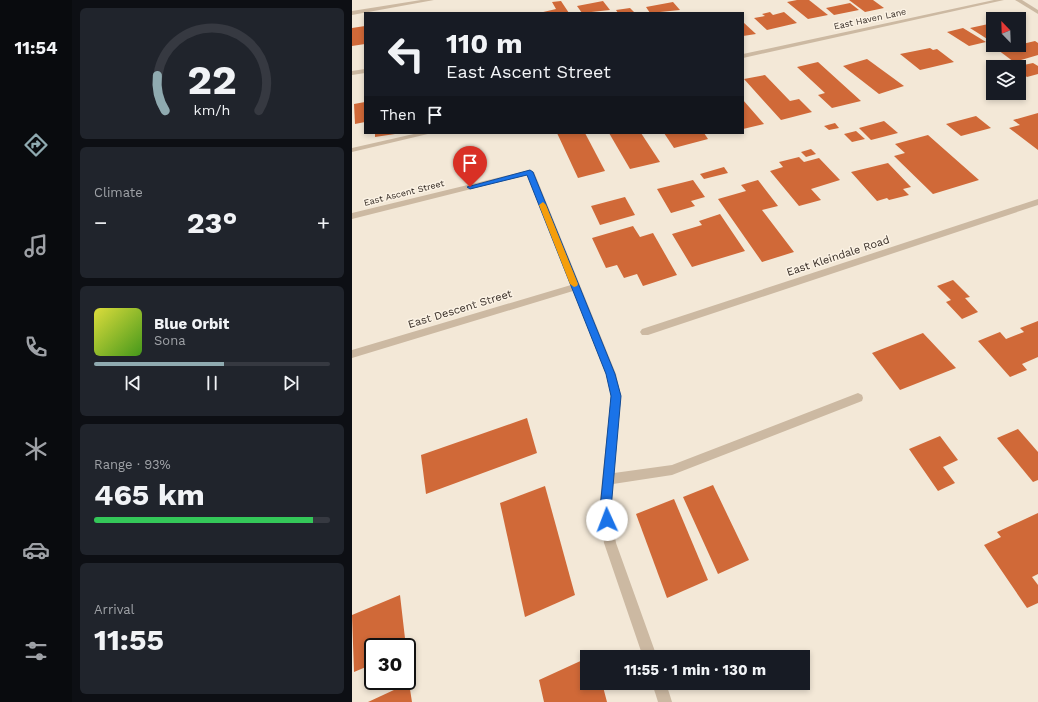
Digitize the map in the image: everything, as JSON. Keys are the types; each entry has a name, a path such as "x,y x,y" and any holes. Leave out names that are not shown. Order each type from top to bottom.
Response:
{"street":[{"path":"352,13 431,0"},
{"name":"East Haven Lane","path":"744,56 1002,0"},
{"path":"1018,0 1038,12"},
{"path":"352,73 364,71"},
{"path":"352,150 424,134"},
{"name":"East Ascent Street","path":"352,216 530,172 575,287"},
{"name":"East Kleindale Road","path":"645,332 1038,202"},
{"path":"575,287 611,374 616,396 605,509 610,543 648,650"},
{"name":"East Descent Street","path":"352,354 575,287"},
{"path":"608,479 672,470 858,398"},
{"path":"661,690 665,702"}],"building":[{"path":"809,0 828,15 808,19 787,2"},
{"path":"849,0 873,0 884,8 865,12"},
{"path":"561,1 568,12 543,12 556,9 552,2"},
{"path":"603,1 610,10 581,12 577,6"},
{"path":"673,2 680,10 649,12 646,7"},
{"path":"850,3 859,10 834,15 826,8"},
{"path":"630,8 634,12 617,12 616,10"},
{"path":"770,12 773,15 784,12 797,23 767,30 754,18 765,16 762,14"},
{"path":"744,23 756,34 744,36"},
{"path":"986,25 986,38 970,28"},
{"path":"364,26 364,44 352,46 352,28"},
{"path":"963,28 986,42 969,46 947,32"},
{"path":"1035,41 1038,43 1038,55 1021,60 1011,60 1001,52 1026,52 1026,43"},
{"path":"930,48 933,50 937,49 954,62 920,70 900,54"},
{"path":"867,59 904,86 879,94 843,66"},
{"path":"818,62 861,101 832,108 818,95 825,93 797,67"},
{"path":"1033,63 1038,66 1038,74 1026,76 1026,64"},
{"path":"765,75 790,101 799,99 812,112 781,120 744,79"},
{"path":"744,101 764,124 744,129"},
{"path":"364,102 364,122 355,124 354,104"},
{"path":"1038,113 1038,150 1009,128 1020,125 1013,120"},
{"path":"976,116 991,128 961,136 946,124"},
{"path":"884,121 898,133 871,140 859,128"},
{"path":"835,123 839,128 829,130 824,126"},
{"path":"856,131 865,139 852,142 844,134"},
{"path":"375,134 395,134 375,137"},
{"path":"557,134 586,134 605,171 578,178"},
{"path":"610,134 642,134 660,162 630,169"},
{"path":"665,134 705,134 708,139 674,148"},
{"path":"928,135 979,180 933,194 894,156 905,153 895,144"},
{"path":"811,149 816,154 806,157 801,152"},
{"path":"799,157 804,162 819,158 840,180 811,189 821,200 799,206 770,171 783,167 779,162"},
{"path":"888,163 911,187 903,189 909,195 889,200 887,198 877,201 851,172"},
{"path":"724,167 728,173 704,179 700,174"},
{"path":"693,180 705,197 691,201 695,206 671,213 657,189"},
{"path":"758,180 778,206 762,210 794,252 762,262 718,199 746,191 741,185"},
{"path":"625,197 635,215 600,225 591,206"},
{"path":"720,214 745,251 692,267 672,234 702,225 699,221"},
{"path":"633,226 640,237 653,233 677,275 643,286 637,274 624,278 617,265 606,268 592,238"},
{"path":"953,280 970,297 965,298 978,312 962,319 946,302 951,300 937,286"},
{"path":"1038,321 1038,357 1022,364 1027,370 1010,377 978,341 1000,332 1006,339 1024,332 1020,328"},
{"path":"923,333 956,368 900,390 872,353"},
{"path":"527,418 537,453 426,494 421,455"},
{"path":"1018,429 1038,452 1038,480 1033,482 997,438"},
{"path":"940,436 958,460 943,467 955,483 938,491 909,449"},
{"path":"713,485 749,560 718,574 683,497"},
{"path":"545,486 575,595 525,617 500,503"},
{"path":"674,499 708,580 667,598 636,514"},
{"path":"1038,513 1038,574 1032,577 1038,585 1038,603 1027,608 984,545 1001,537 997,532"},
{"path":"400,595 405,638 364,638 364,668 354,672 352,615"},
{"path":"580,661 580,690 604,690 607,702 544,702 539,680"},
{"path":"394,690 410,690 412,702 368,702"}],"slow traffic":[{"path":"543,205 574,284"}],"route":[{"path":"470,187 530,172 611,374 616,396 605,509 607,520"}]}
